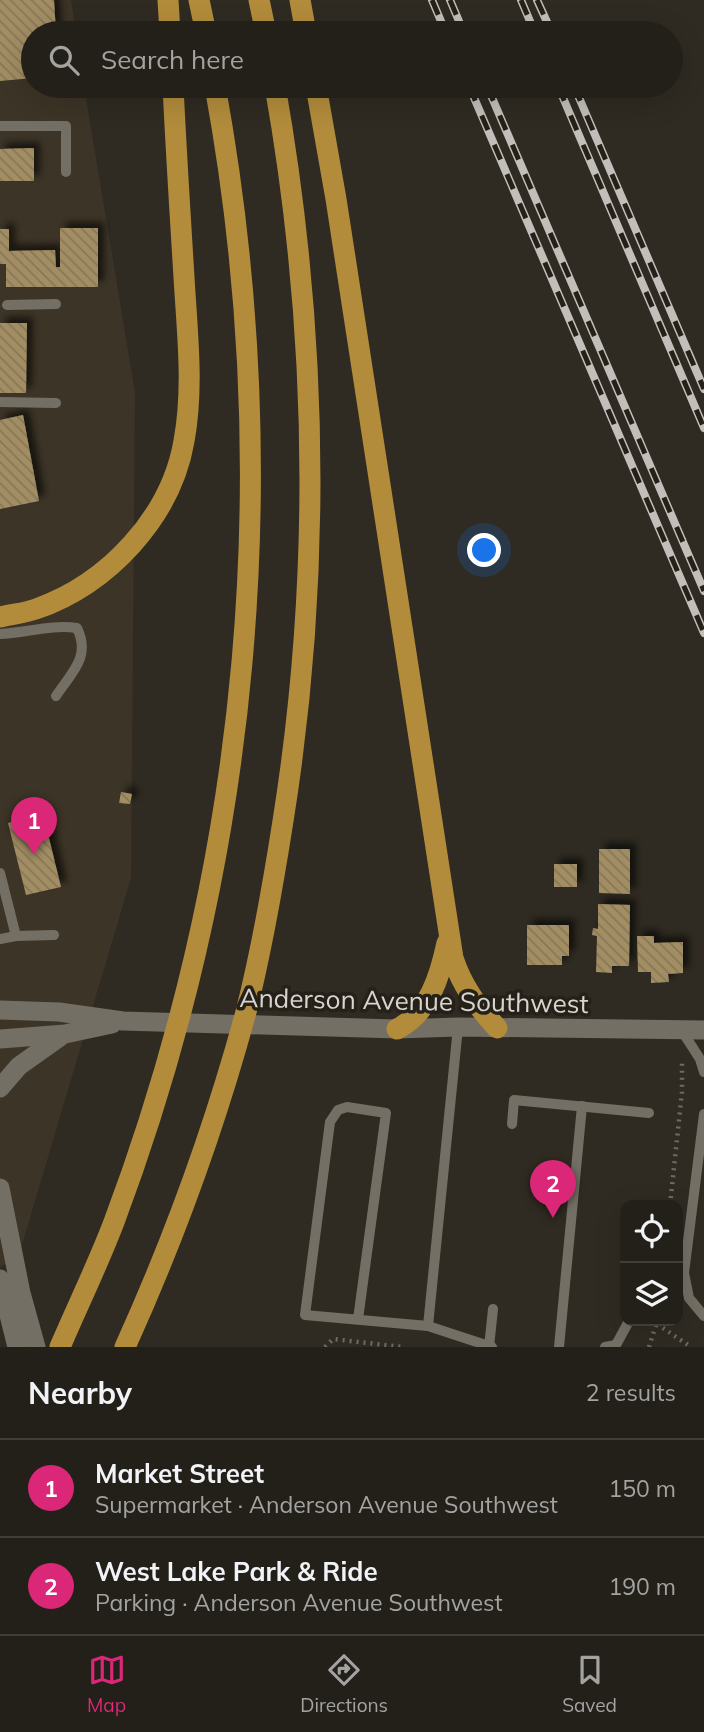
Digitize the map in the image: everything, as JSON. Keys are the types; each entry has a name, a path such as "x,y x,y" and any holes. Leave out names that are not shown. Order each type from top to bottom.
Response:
{"highway":[{"path":"168,0 169,21"},
{"path":"199,0 203,21"},
{"path":"259,0 263,21"},
{"path":"300,0 304,21"},
{"path":"0,617 36,609 102,572 141,535 167,493 177,469 186,432 189,388 174,98"},
{"path":"60,1347 113,1223 154,1101 198,942 221,831 241,692 251,536 251,397 244,303 217,98"},
{"path":"125,1347 159,1268 219,1101 246,1009 261,943 292,765 302,679 310,543 311,461 307,329 298,232 277,98"},
{"path":"318,98 449,934 460,978 480,1010 497,1028"},
{"path":"397,1029 406,1024 428,999 442,967 449,934"}],"main road":[{"name":"Anderson Avenue Southwest","path":"0,1010 59,1012 123,1021 397,1029 458,1027 704,1030"},
{"name":"Anderson Avenue Southwest","path":"0,1039 65,1034 123,1021"},
{"path":"1,1090 37,1051 65,1034"},
{"path":"0,1188 21,1293 36,1347"},
{"path":"0,1279 17,1347"}],"lane":[{"path":"0,126 66,126 66,173"},
{"path":"6,305 56,304"},
{"path":"0,402 56,403"},
{"path":"0,634 25,633 59,625 77,628 82,639 83,656 56,696"},
{"path":"0,873 4,904 16,936"},
{"path":"0,939 54,934"},
{"path":"428,1326 458,1027"},
{"path":"682,1030 700,1059 704,1072"},
{"path":"512,1124 514,1100 649,1113"},
{"path":"559,1347 582,1106"},
{"path":"358,1319 386,1113 347,1107 338,1110 330,1122 305,1315 428,1326 491,1347 493,1309"},
{"path":"704,1114 684,1273 689,1298 704,1316"},
{"path":"605,1347 616,1345 626,1326"}],"path":[{"path":"671,1200 682,1092"},
{"path":"649,1347 656,1326"},
{"path":"662,1326 691,1347"},
{"path":"325,1347 332,1339 402,1347"}],"shaded area":[{"path":"0,0 71,0 74,21 21,21 21,98 86,98 135,393 131,878 18,1258 0,1267"}],"building":[{"path":"0,0 54,0 55,21 21,21 21,79 0,81"},
{"path":"34,148 34,181 0,181 0,149"},
{"path":"60,228 98,228 98,287 6,287 6,264 0,264 0,229 9,229 9,251 55,250 56,267 60,267"},
{"path":"0,323 27,323 26,393 0,393"},
{"path":"23,415 39,501 0,509 0,420"},
{"path":"121,792 132,794 130,804 119,803"},
{"path":"43,814 61,887 26,895 8,823"},
{"path":"599,849 630,849 630,894 599,893"},
{"path":"554,864 577,864 577,887 554,887"},
{"path":"598,904 630,905 629,966 612,966 612,973 596,972 597,936 592,935 593,928 598,929"},
{"path":"527,925 569,925 569,956 562,956 562,965 527,965"},
{"path":"637,936 654,936 654,943 683,942 683,973 668,974 669,982 651,983 651,972 638,972"}],"railway":[{"path":"432,0 441,21"},
{"path":"450,0 459,21"},
{"path":"521,0 530,21"},
{"path":"537,0 547,21"},
{"path":"474,98 704,633"},
{"path":"492,98 704,591"},
{"path":"563,98 704,428"},
{"path":"579,98 704,389"}],"place":[{"name":"Market Street","path":"34,855"},
{"name":"West Lake Park & Ride","path":"553,1218"}]}
